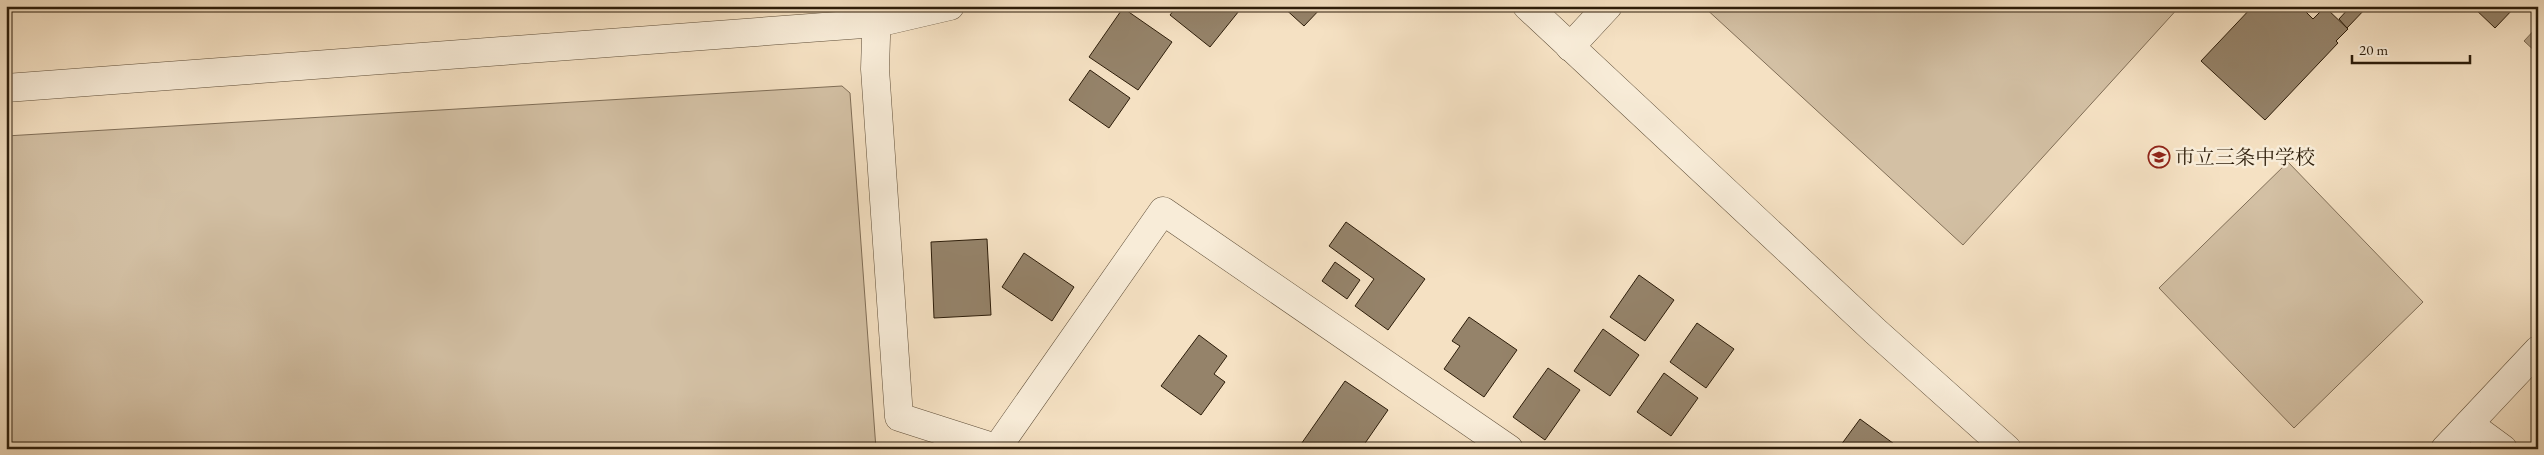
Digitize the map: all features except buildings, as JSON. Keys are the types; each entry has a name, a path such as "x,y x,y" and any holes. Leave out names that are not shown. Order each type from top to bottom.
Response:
{"street":[{"path":"6,88 877,15 950,6"},
{"path":"1527,6 1875,331 2007,449"},
{"path":"1570,47 1608,6"},
{"path":"877,15 875,69 899,417 998,448 1163,211 1509,449"},
{"path":"2445,449 2538,350"},
{"path":"2469,424 2503,449"}],"shaded area":[{"path":"1703,6 2180,6 1963,245"},
{"path":"2538,26 2538,54 2524,41"},
{"path":"842,86 850,93 876,449 6,449 6,136"},
{"path":"2288,162 2423,302 2294,428 2159,288"}],"place":[{"name":"市立三条中学校","path":"2159,157"}]}
